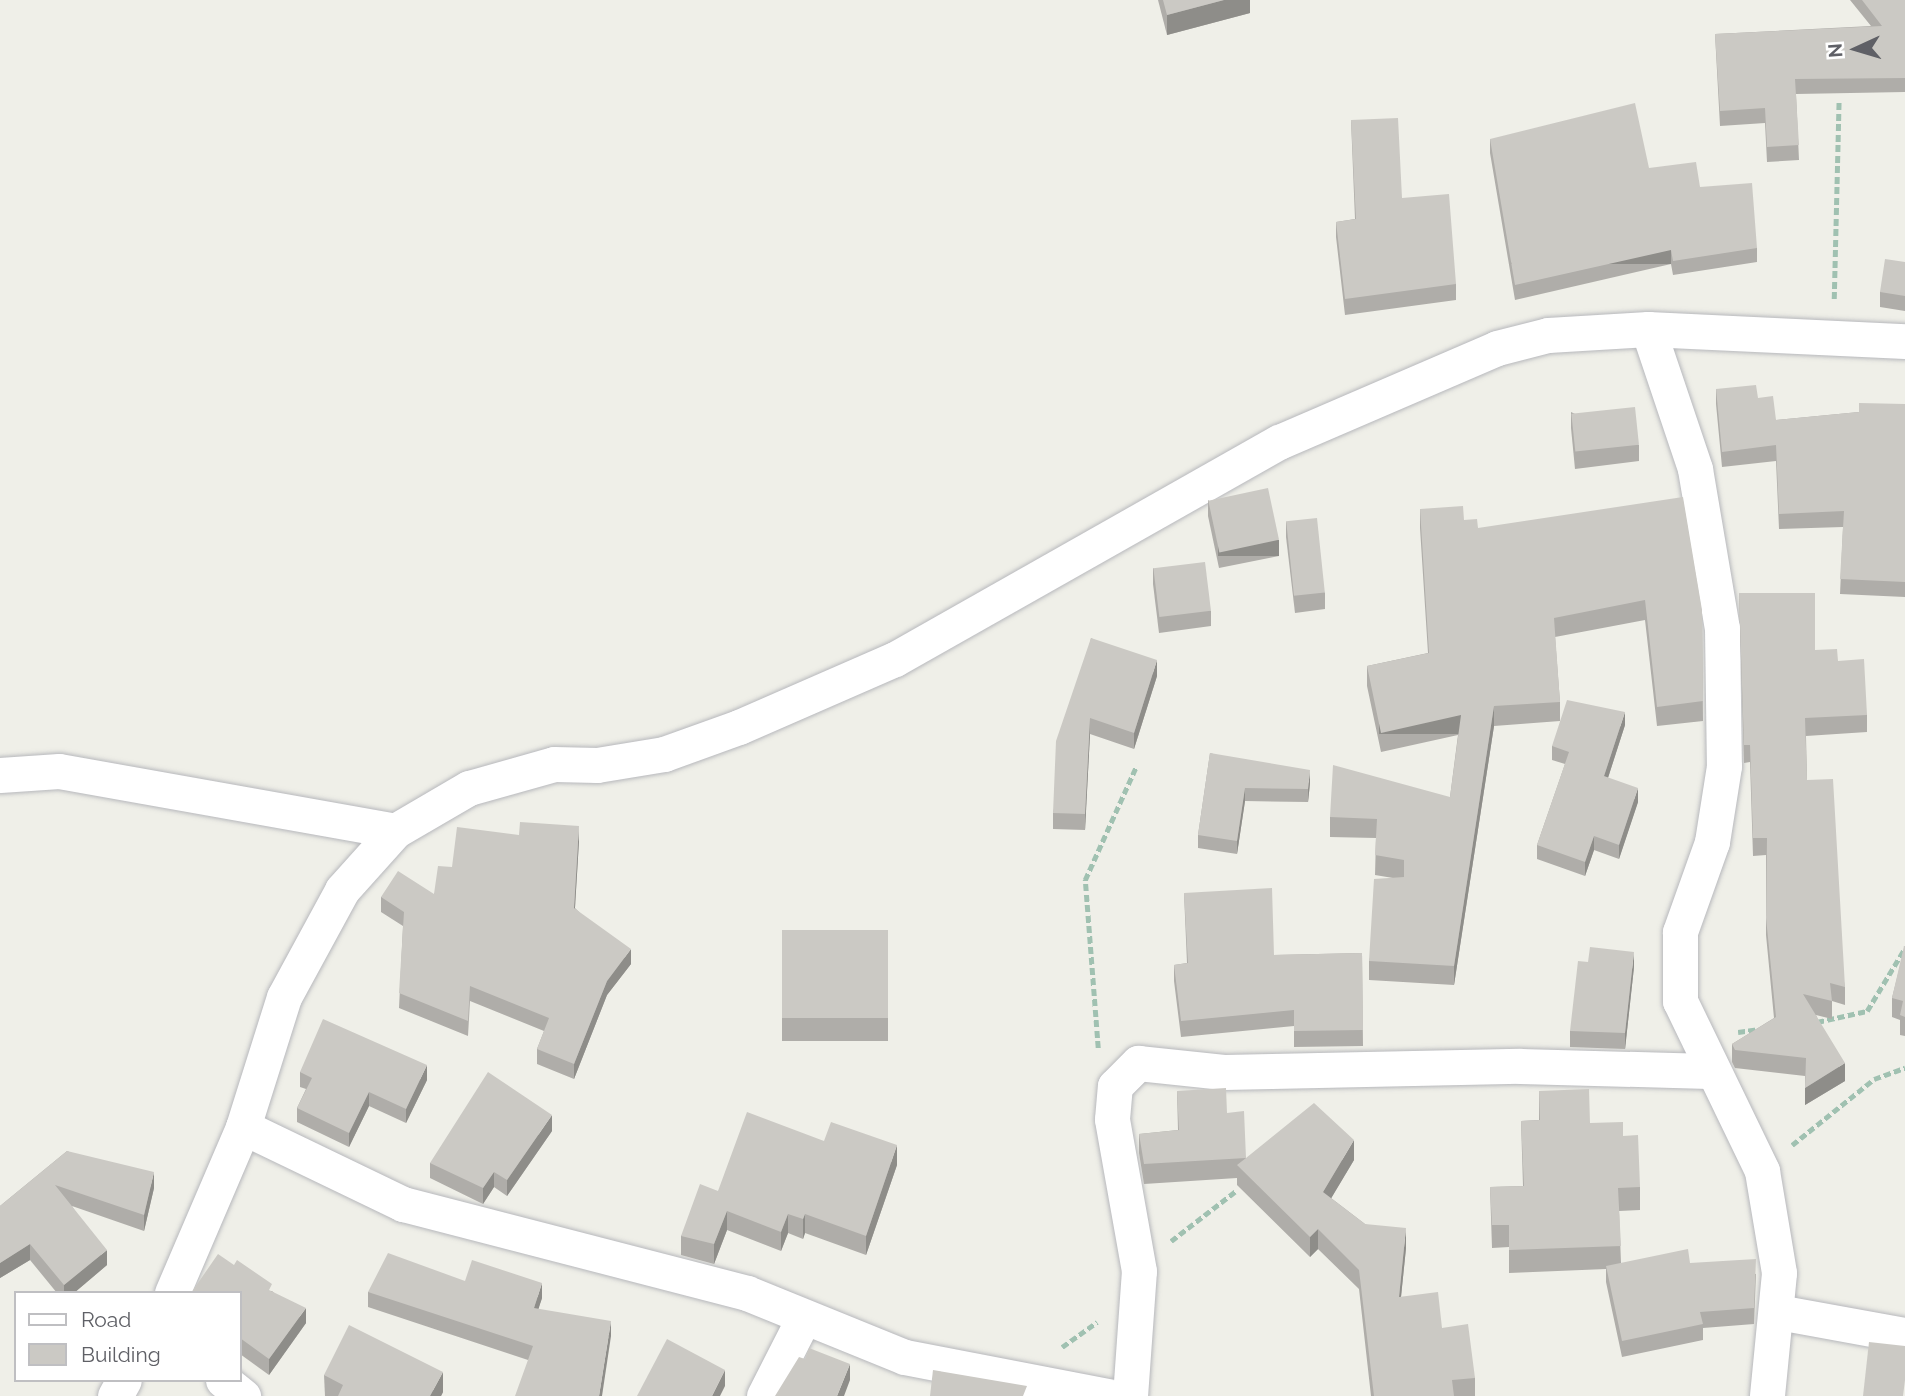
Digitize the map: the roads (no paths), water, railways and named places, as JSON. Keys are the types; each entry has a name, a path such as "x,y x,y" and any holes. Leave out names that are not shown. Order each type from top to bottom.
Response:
{"street":[{"path":"1648,329 1695,469 1722,628 1720,803 1680,932 1681,1001 1709,1071 1762,1171 1779,1273 1778,1312 1767,1396"},
{"path":"173,1291 243,1127 285,997 342,890 395,831 469,788 554,764 597,765 664,754 846,681 1279,442 1436,371 1548,335 1648,329 1830,334 1905,341"},
{"path":"0,775 59,771 395,831"},
{"path":"1130,1396 1139,1271 1112,1119 1115,1086 1128,1070 1147,1062 1224,1072 1506,1066 1709,1071"},
{"path":"243,1127 403,1204 747,1293 803,1319 905,1357 1108,1396"},
{"path":"1778,1312 1905,1335"},
{"path":"764,1396 803,1319"},
{"path":"226,1382 243,1396"}]}
